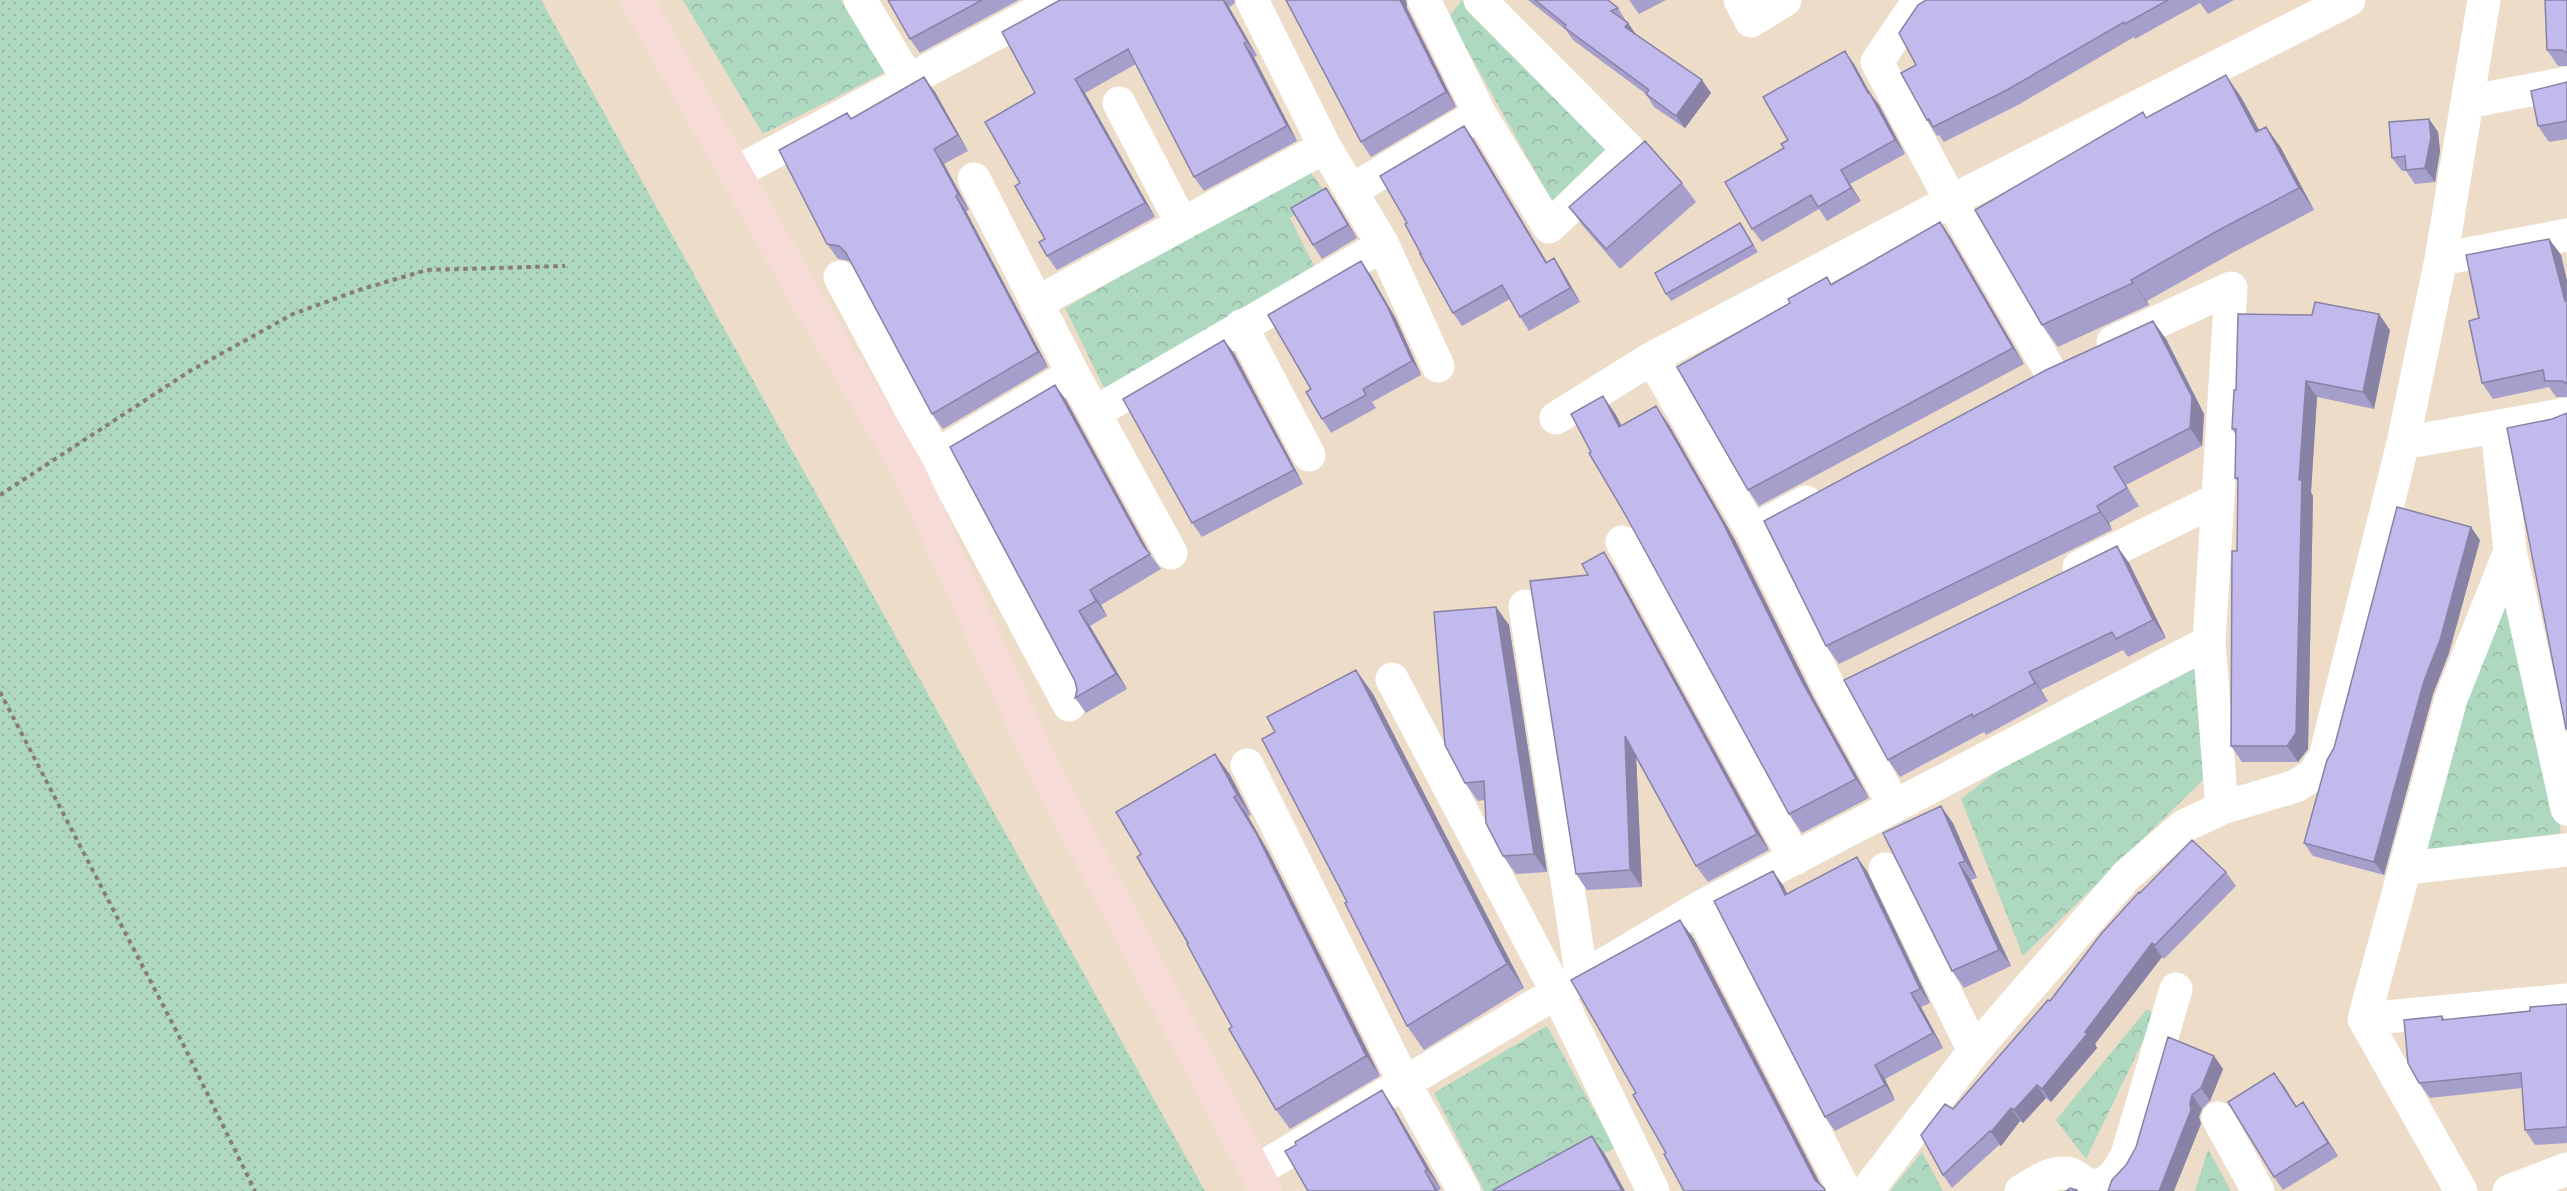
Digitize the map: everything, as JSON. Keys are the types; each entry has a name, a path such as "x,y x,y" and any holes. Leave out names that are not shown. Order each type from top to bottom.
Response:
{"street":[{"path":"637,0 808,303 922,463 1069,705"},
{"path":"860,0 909,81"},
{"path":"735,173 1059,0"},
{"path":"1252,0 1324,147 1352,190 1383,245 1438,366"},
{"path":"1432,4 1480,114 1549,227 1629,150 1480,0"},
{"path":"1740,0 1751,21 1785,0"},
{"path":"1919,0 1876,62 1951,201 2050,371"},
{"path":"1556,418 1652,358 1951,201 2349,0"},
{"path":"1867,1191 1974,1052 2127,875 2184,826 2222,807 2296,786 2313,775 2325,757 2403,443 2441,259 2484,0"},
{"path":"2468,102 2567,83"},
{"path":"1119,103 1182,224"},
{"path":"1352,190 1480,114"},
{"path":"1036,303 1324,147"},
{"path":"974,179 1072,374 1171,553"},
{"path":"2441,259 2567,235"},
{"path":"1094,413 1383,245"},
{"path":"840,277 922,463 1043,767 1261,1181 1406,1084 1699,908 2209,642"},
{"path":"2020,387 2231,288 2216,500 2209,642 2222,807"},
{"path":"1241,326 1309,455"},
{"path":"1652,358 1752,531 1830,689 1894,805"},
{"path":"922,463 1072,374"},
{"path":"2403,443 2567,414"},
{"path":"2497,428 2510,551 2567,809"},
{"path":"1752,531 1835,487"},
{"path":"2055,579 2216,500"},
{"path":"1622,542 1795,859"},
{"path":"2461,1191 2364,1019 2407,868 2451,699 2510,551"},
{"path":"1525,606 1569,986"},
{"path":"1830,689 1862,674"},
{"path":"1392,679 1569,986 1653,1191"},
{"path":"1247,765 1406,1084 1464,1191"},
{"path":"2407,868 2567,850"},
{"path":"1885,869 1974,1052"},
{"path":"1699,908 1845,1191"},
{"path":"2021,1191 2050,1176 2063,1173 2073,1174 2090,1188 2098,1190 2114,1181 2127,1155 2176,989"},
{"path":"2364,1019 2567,1000"},
{"path":"2218,1118 2258,1191"},
{"path":"2509,1191 2567,1169"}],"path":[{"path":"0,495 190,371 294,314 362,289 427,270 566,266"},
{"path":"0,692 180,1038 255,1191"}],"green space":[{"path":"0,0 541,0 1205,1191 0,1191"},
{"path":"683,0 841,0 886,72 763,134"},
{"path":"1462,0 1615,150 1555,207 1449,17"},
{"path":"1308,169 1326,193 1290,218 1316,270 1106,392 1065,308"},
{"path":"2509,569 2561,833 2425,850 2456,719"},
{"path":"2195,666 2206,777 2023,956 1961,799 2012,759"},
{"path":"2147,1009 2155,1016 2086,1159 2056,1120"},
{"path":"1547,1026 1615,1148 1531,1191 1484,1191 1434,1093"},
{"path":"2208,1149 2231,1191 2195,1191"},
{"path":"1922,1152 1943,1191 1890,1191"}],"building":[{"path":"888,0 982,0 910,39"},
{"path":"1060,0 1223,0 1247,42 1244,43 1287,126 1194,177 1128,49 1075,79 1145,203 1047,256 1039,242 1045,239 1015,186 1020,183 985,122 1035,93 1002,32"},
{"path":"1286,0 1400,0 1446,92 1361,142"},
{"path":"1535,0 1608,0 1618,8 1611,11 1628,23 1625,27 1702,80 1676,116 1646,94 1649,90 1564,27 1566,25"},
{"path":"1926,0 2168,0 2125,24 2124,22 2007,90 1933,127 1901,73 1916,65 1899,33 1918,5"},
{"path":"2545,0 2567,0 2567,53 2562,50 2547,50"},
{"path":"1845,51 1895,140 1841,170 1851,188 1818,207 1811,195 1752,229 1725,182 1784,148 1781,144 1788,140 1763,97"},
{"path":"2226,75 2256,132 2266,127 2299,188 2131,280 2133,283 2042,325 1975,210 2143,112 2146,118"},
{"path":"924,77 958,135 934,149 958,194 956,196 1038,352 932,414 846,253 839,246 827,244 779,150 847,113 851,119"},
{"path":"2567,82 2567,121 2538,126 2531,91"},
{"path":"2429,119 2431,138 2425,168 2406,170 2405,156 2392,158 2389,122"},
{"path":"1464,126 1546,263 1554,258 1570,288 1520,317 1502,285 1453,313 1380,176"},
{"path":"1645,141 1682,183 1606,249 1569,207"},
{"path":"1326,188 1348,225 1313,245 1291,208"},
{"path":"1940,222 2013,348 1748,490 1677,367 1790,303 1788,299 1827,277 1831,285"},
{"path":"1740,223 1753,245 1666,294 1655,273"},
{"path":"2549,239 2565,301 2567,301 2567,384 2563,381 2545,381 2543,370 2482,383 2469,321 2479,318 2466,255"},
{"path":"1361,261 1387,306 1412,361 1363,389 1366,395 1322,419 1306,392 1311,389 1268,315"},
{"path":"2315,302 2379,314 2363,392 2306,381 2299,480 2302,480 2296,733 2287,746 2231,746 2232,551 2237,551 2238,478 2235,478 2236,429 2232,429 2234,390 2236,390 2238,314 2312,315"},
{"path":"2153,321 2192,397 2190,428 2114,467 2127,488 2097,506 2100,512 1826,646 1764,521 2046,370"},
{"path":"1224,340 1294,470 1192,523 1123,399"},
{"path":"1055,385 1144,547 1150,554 1090,590 1096,601 1079,611 1116,674 1075,698 1077,690 1075,681 950,447"},
{"path":"1603,396 1619,427 1656,406 1722,521 1800,678 1856,779 1789,814 1625,514 1589,453 1591,452 1571,414"},
{"path":"2567,413 2566,729 2507,428 2552,419"},
{"path":"2397,507 2471,527 2440,640 2424,681 2374,862 2304,843 2327,760 2334,748"},
{"path":"2117,546 2153,620 2116,639 2112,632 2029,672 2035,683 1888,760 1844,680"},
{"path":"1604,552 1757,834 1696,866 1625,736 1630,870 1576,874 1530,581 1588,575 1582,564"},
{"path":"1496,607 1534,854 1503,856 1486,823 1484,781 1465,783 1445,745 1434,612"},
{"path":"1356,670 1507,964 1407,1026 1345,903 1347,902 1262,739 1275,732 1267,717"},
{"path":"1215,754 1237,795 1234,797 1256,833 1366,1056 1276,1110 1229,1029 1232,1027 1188,943 1137,857 1141,854 1116,812"},
{"path":"1941,806 1965,861 1959,863 1999,950 1952,971 1883,833"},
{"path":"2192,840 2226,872 2155,945 2152,943 2085,1032 2087,1034 2042,1089 2037,1085 2014,1110 2011,1108 1991,1132 1943,1175 1921,1135 1945,1104 1953,1109 2048,1000 2050,1001 2101,934 2139,892"},
{"path":"1857,857 1920,989 1911,993 1933,1033 1875,1065 1885,1085 1825,1117 1714,901 1773,871 1785,895"},
{"path":"1680,920 1815,1180 1825,1191 1684,1191 1664,1154 1666,1153 1633,1095 1636,1093 1571,980"},
{"path":"2567,1004 2567,1127 2525,1130 2521,1073 2419,1083 2408,1063 2404,1020 2442,1016 2442,1020 2530,1011 2530,1007"},
{"path":"2168,1037 2214,1056 2201,1088 2192,1095 2191,1110 2159,1191 2108,1191 2112,1180 2126,1165 2136,1147"},
{"path":"2274,1073 2296,1107 2303,1102 2328,1143 2274,1177 2228,1102"},
{"path":"1382,1090 1427,1170 1425,1171 1436,1191 1308,1191 1285,1151 1296,1145 1295,1142"},
{"path":"1592,1136 1622,1191 1493,1190"}]}
